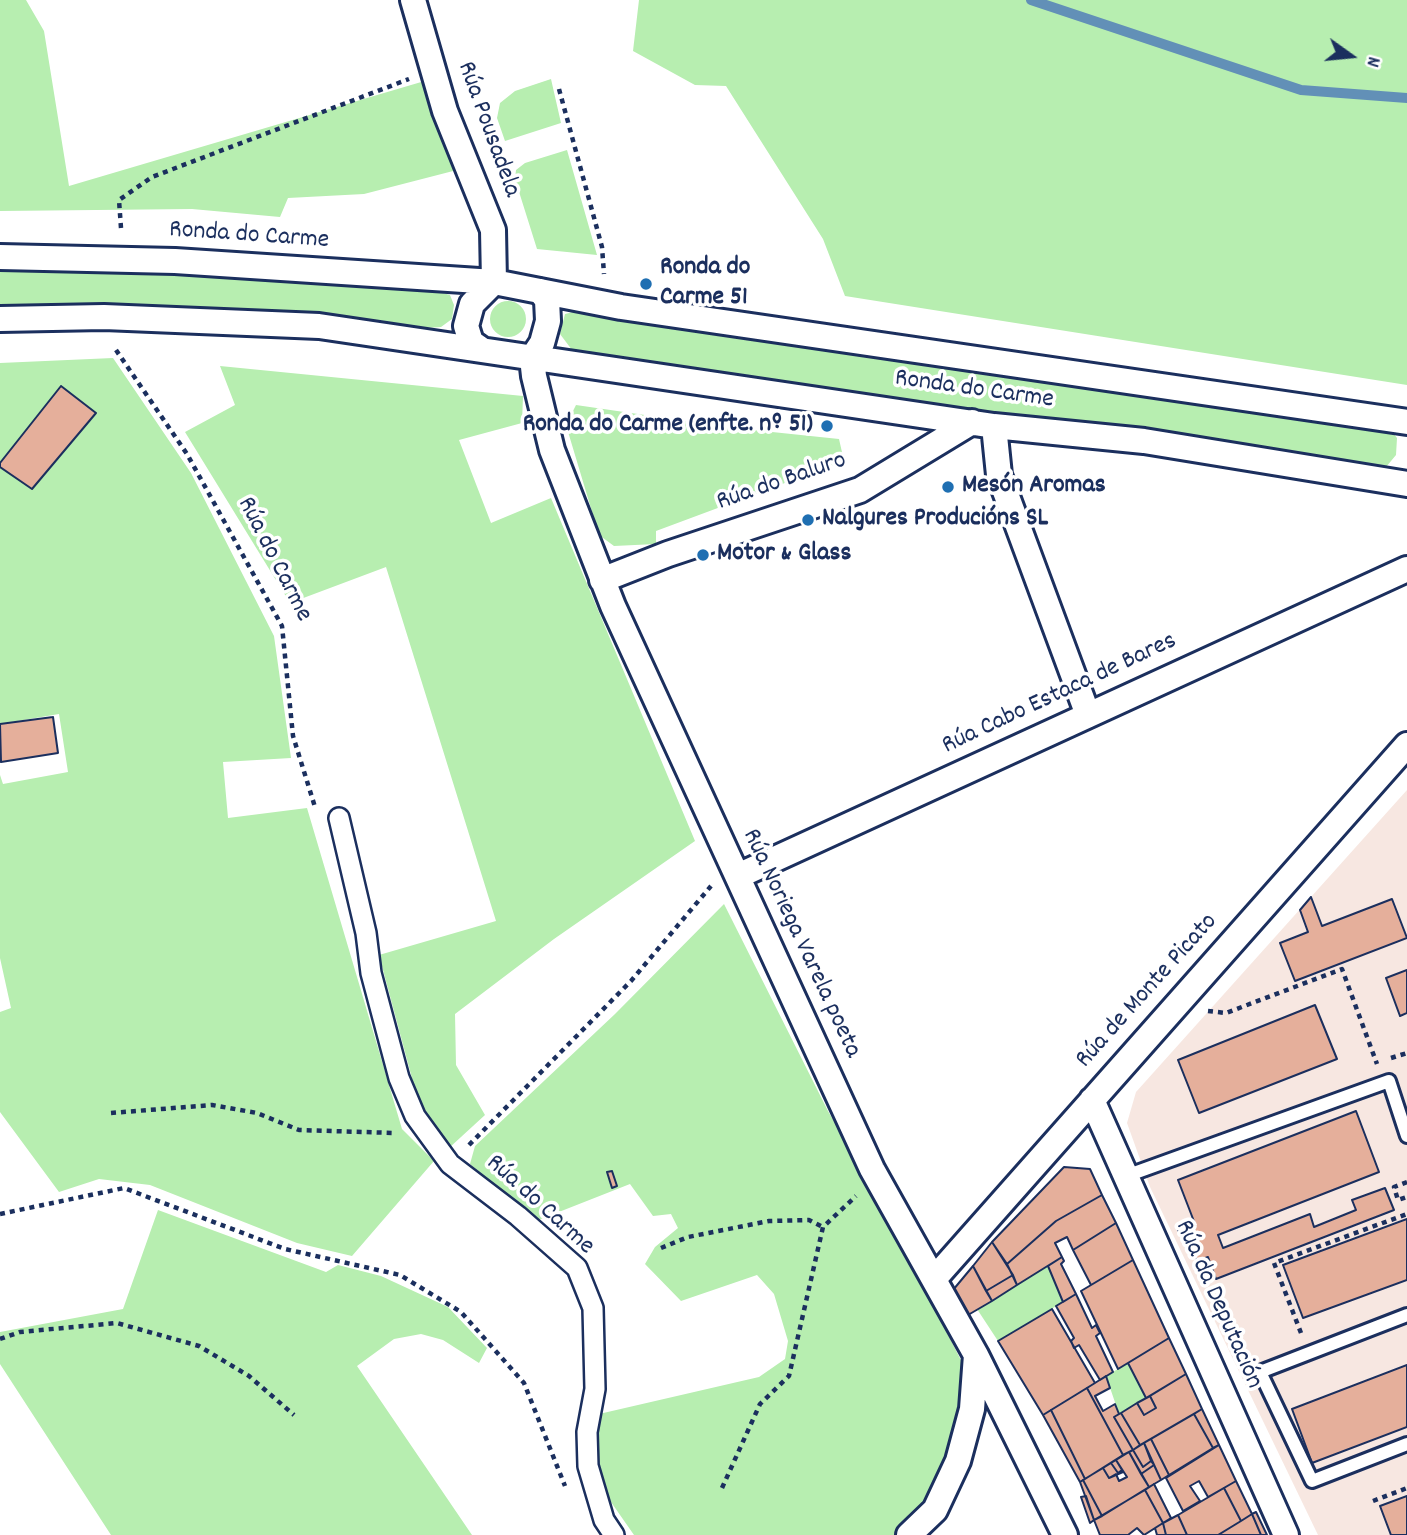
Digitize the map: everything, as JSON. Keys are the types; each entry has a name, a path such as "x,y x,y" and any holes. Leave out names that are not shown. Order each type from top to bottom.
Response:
{"street":[{"name":"Rúa Pousadela","path":"413,0 458,145 493,230 494,282"},
{"name":"Ronda do Carme","path":"0,257 175,261 494,282 621,307 1407,422"},
{"path":"481,349 471,342 466,326 472,304 494,282"},
{"path":"532,358 542,343 548,321 547,300 540,291"},
{"name":"Ronda do Carme","path":"0,320 104,317 251,321 319,326 983,424 1143,441 1407,484"},
{"name":"Rúa Noriega Varela poeta","path":"532,358 552,450 602,580 877,1177 976,1355 1065,1535"},
{"path":"983,424 999,475 1088,715"},
{"name":"Rúa do Baluro","path":"602,580 668,554 860,489 983,424"},
{"name":"Rúa Cabo Estaca de Bares","path":"735,871 1088,715 1407,569"},
{"name":"Rúa de Monte Picato","path":"934,1279 1407,745"},
{"name":"Rúa do Carme","path":"339,818 366,933 371,973 399,1078 415,1116 450,1164 517,1216 577,1268 593,1308 595,1389 587,1432 588,1466 604,1520 614,1535"},
{"name":"Rúa da Deputación","path":"1092,1100 1286,1535"},
{"path":"909,1535 935,1510 958,1461 972,1409 976,1355"}],"lane":[{"path":"1126,1176 1389,1080 1407,1136"},
{"path":"1407,1315 1260,1372 1312,1481 1407,1444"}],"path":[{"path":"121,228 119,200 152,177 433,71"},
{"path":"559,89 602,247 604,275"},
{"name":"Rúa do Carme","path":"117,350 187,454 282,626 293,736 318,814"},
{"path":"450,1164 631,981 735,871"},
{"path":"1201,1005 1209,1011 1226,1013 1342,969 1377,1064 1407,1052"},
{"path":"111,1113 212,1105 257,1113 299,1130 371,1135 427,1131"},
{"path":"722,1488 760,1404 789,1376 823,1227 877,1177"},
{"path":"1407,1182 1394,1187 1398,1200 1407,1197"},
{"path":"0,1214 124,1188 285,1249 400,1275 461,1312 524,1383 569,1493"},
{"path":"1308,1353 1274,1263 1407,1213"},
{"path":"661,1248 688,1237 769,1221 809,1220 823,1227"},
{"path":"0,1339 20,1332 117,1322 199,1346 249,1377 294,1415"},
{"path":"1373,1500 1407,1488"}],"shaded area":[{"path":"1407,790 1407,1535 1318,1535 1150,1187 1127,1123 1136,1092"}],"green space":[{"path":"0,0 26,0 44,31 69,186 428,80 457,170 364,194 288,198 280,217 192,209 0,211"},
{"path":"639,0 1407,0 1407,385 845,296 823,239 726,86 695,85 633,51"},
{"path":"551,79 561,123 505,141 497,118 500,103 515,91"},
{"path":"567,150 597,255 537,249 515,179 516,170 525,163"},
{"path":"80,268 302,277 429,289 450,295 454,305 452,319 441,327 425,328 314,313 0,306 0,269"},
{"path":"508,301 521,306 526,319 521,332 508,337 495,332 490,319 495,306"},
{"path":"577,311 1377,425 1389,428 1397,438 1396,455 1386,467 1373,470 582,352 572,350 560,334 565,314"},
{"path":"113,358 191,473 274,636 291,758 223,762 228,818 307,808 402,1129 434,1161 352,1256 297,1243 150,1185 99,1179 59,1192 0,1112 0,1012 11,1008 0,958 0,775 3,784 68,772 59,714 0,724 0,363"},
{"path":"220,366 523,396 522,423 459,440 491,523 551,498 695,841 554,939 455,1014 456,1065 485,1115 449,1148 417,1097 379,955 496,921 386,567 290,603 185,432 235,405"},
{"path":"576,405 734,428 839,439 844,461 656,531 656,544 614,546 599,535 566,425"},
{"path":"724,904 828,1111 892,1225 966,1370 971,1404 949,1477 919,1516 895,1535 634,1535 597,1482 594,1440 599,1414 759,1377 785,1359 788,1341 774,1294 757,1275 681,1301 645,1264 655,1247 678,1228 671,1214 653,1216 630,1184 536,1221 470,1164 475,1146 615,1014"},
{"path":"158,1210 326,1272 338,1265 381,1276 448,1307 487,1348 479,1363 443,1340 421,1334 394,1339 357,1366 472,1535 111,1535 0,1364 0,1332 123,1309"},
{"path":"1048,1266 1063,1302 998,1341 977,1309"},
{"path":"1128,1363 1146,1398 1119,1414 1106,1376"}],"building":[{"path":"61,386 96,413 32,489 0,467 0,463"},
{"path":"53,717 58,753 1,762 0,724"},
{"path":"1311,897 1322,926 1392,899 1407,938 1295,981 1280,943 1308,932 1300,910"},
{"path":"1407,970 1407,1013 1400,1016 1386,978"},
{"path":"1315,1005 1337,1059 1199,1113 1178,1060"},
{"path":"1356,1111 1379,1172 1218,1235 1223,1248 1310,1214 1314,1227 1356,1210 1352,1200 1385,1188 1394,1210 1216,1279 1208,1257 1197,1261 1189,1241 1184,1243 1178,1230 1195,1224 1178,1180"},
{"path":"1064,1167 1090,1169 1102,1195 1056,1221 1007,1264 992,1242"},
{"path":"612,1171 617,1186 612,1188 607,1172"},
{"path":"1102,1195 1116,1223 1073,1250 1067,1237 1055,1243 1062,1257 1017,1285 1007,1264 1056,1221"},
{"path":"1407,1219 1407,1280 1303,1318 1283,1265"},
{"path":"1116,1223 1133,1260 1091,1285 1073,1250"},
{"path":"992,1242 1013,1275 986,1291 973,1266"},
{"path":"1062,1257 1064,1261 1061,1264 1076,1294 1063,1302 1048,1266"},
{"path":"1133,1260 1169,1338 1118,1369 1081,1291"},
{"path":"973,1266 992,1301 968,1315 953,1290"},
{"path":"1013,1275 1017,1285 992,1301 986,1291"},
{"path":"1076,1294 1092,1328 1096,1325 1100,1333 1096,1336 1113,1372 1100,1380 1079,1345 1074,1348 1071,1341 1074,1338 1056,1306"},
{"path":"1052,1309 1095,1383 1043,1415 998,1341"},
{"path":"1169,1338 1186,1374 1146,1398 1128,1363"},
{"path":"1407,1365 1407,1427 1312,1463 1292,1409"},
{"path":"1186,1374 1202,1409 1140,1445 1121,1413 1137,1403 1144,1415 1156,1408 1150,1396"},
{"path":"1106,1376 1110,1388 1095,1396 1103,1411 1115,1404 1119,1414 1114,1417 1133,1450 1123,1455 1087,1388"},
{"path":"1087,1388 1123,1455 1085,1479 1051,1410"},
{"path":"1150,1396 1156,1408 1144,1415 1137,1403"},
{"path":"1202,1409 1219,1445 1213,1448 1194,1414"},
{"path":"1051,1410 1085,1479 1080,1482 1043,1415"},
{"path":"1121,1413 1140,1445 1133,1450 1114,1417"},
{"path":"1194,1414 1213,1448 1169,1475 1151,1439"},
{"path":"1151,1439 1169,1475 1161,1480 1144,1443"},
{"path":"1144,1443 1151,1461 1143,1467 1133,1450"},
{"path":"1219,1445 1236,1481 1208,1497 1199,1481 1190,1486 1200,1501 1183,1511 1166,1478"},
{"path":"1133,1450 1143,1467 1151,1461 1154,1465 1141,1474 1129,1452"},
{"path":"1129,1452 1149,1487 1102,1516 1083,1480 1103,1468 1109,1478 1116,1474 1119,1481 1127,1477 1116,1460"},
{"path":"1116,1460 1122,1470 1118,1473 1111,1463"},
{"path":"1111,1463 1118,1473 1123,1472 1109,1478 1103,1468"},
{"path":"1154,1465 1161,1480 1149,1487 1141,1474"},
{"path":"1083,1480 1102,1516 1094,1520 1080,1482"},
{"path":"1236,1481 1252,1514 1241,1521 1224,1488"},
{"path":"1154,1484 1171,1518 1163,1523 1145,1490"},
{"path":"1224,1488 1241,1521 1218,1535 1187,1535 1178,1515"},
{"path":"1145,1490 1163,1523 1144,1535 1137,1528 1128,1535 1100,1535 1094,1520"},
{"path":"1086,1496 1094,1520 1090,1523 1081,1497"},
{"path":"1407,1496 1407,1535 1391,1535 1380,1506"},
{"path":"1256,1512 1267,1535 1261,1535 1252,1514"},
{"path":"1252,1514 1261,1535 1218,1535 1241,1521"},
{"path":"1178,1515 1187,1535 1166,1535 1163,1523"},
{"path":"1163,1523 1166,1535 1157,1535 1155,1528"}],"waterway":[{"path":"1031,0 1301,90 1407,98"}],"place":[{"name":"Ronda do Carme 51","path":"646,284"},
{"name":"Ronda do Carme (enfte. nº 51)","path":"827,426"},
{"name":"Mesón Aromas","path":"948,487"},
{"name":"Nalgures Producións SL","path":"808,520"},
{"name":"Motor & Glass","path":"703,555"}]}
